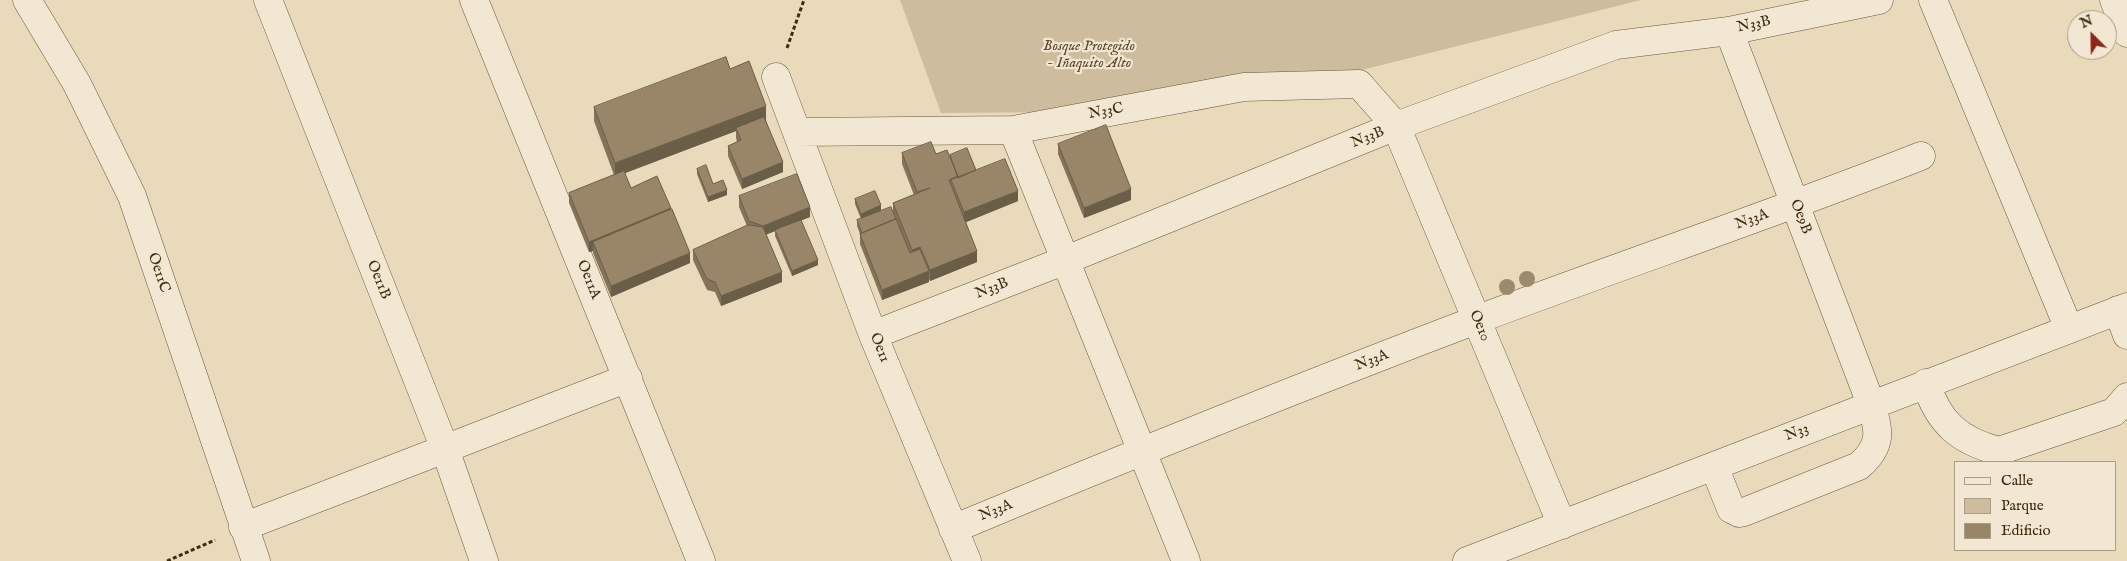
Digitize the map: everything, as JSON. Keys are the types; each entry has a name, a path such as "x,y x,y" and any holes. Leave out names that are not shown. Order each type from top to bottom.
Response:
{"street":[{"name":"Oe11C","path":"27,0 77,84 132,196 256,561"},
{"name":"Oe11B","path":"268,0 445,449 484,561"},
{"name":"Oe11A","path":"474,0 701,561"},
{"name":"N33B","path":"873,335 1066,260 1396,126 1616,45 1729,31 1879,0"},
{"path":"1933,0 2069,329"},
{"path":"2114,0 2127,32"},
{"name":"Oe9B","path":"1714,466 1731,510 1739,513 1859,466 1870,457 1877,440 1877,424 1871,404 1729,31"},
{"name":"Oe11","path":"776,77 873,335 967,561"},
{"name":"N33C","path":"797,132 1013,130 1244,87 1359,84 1396,126"},
{"name":"Oe10","path":"1396,126 1562,525"},
{"path":"1013,130 1186,561"},
{"name":"N33A","path":"953,529 1142,451 1477,320 1795,205 1921,156"},
{"name":"N33","path":"1466,561 2069,329 2124,317"},
{"path":"244,527 628,378"},
{"path":"1926,383 1931,398 1948,426 1980,446 1998,451 2114,412 2127,397"}],"path":[{"path":"776,77 804,0"},
{"path":"167,561 244,527"}],"green space":[{"name":"Bosque Protegido - Iñaquito Alto","path":"900,0 1641,0 1198,111 941,113"}],"building":[{"path":"726,57 730,69 749,61 766,106 615,163 594,107"},
{"path":"764,117 783,162 742,179 728,146 741,140 736,128"},
{"path":"1106,125 1131,189 1084,208 1058,144"},
{"path":"931,142 936,154 947,150 958,176 949,180 977,251 930,270 920,247 912,250 893,203 930,188 917,192 902,153"},
{"path":"967,148 976,170 958,178 950,155"},
{"path":"1005,159 1018,191 964,212 951,180"},
{"path":"706,165 713,184 723,180 727,190 708,197 697,169"},
{"path":"624,171 631,188 657,176 671,208 589,242 569,193"},
{"path":"797,174 810,207 763,226 749,221 739,196"},
{"path":"875,191 881,205 861,214 855,199"},
{"path":"891,207 896,219 862,233 857,220"},
{"path":"672,209 690,253 611,286 593,242"},
{"path":"896,219 910,253 920,249 929,271 882,290 860,234"},
{"path":"801,220 818,260 792,271 775,230"},
{"path":"748,225 763,227 782,272 721,296 715,282 707,279 693,250"}]}
